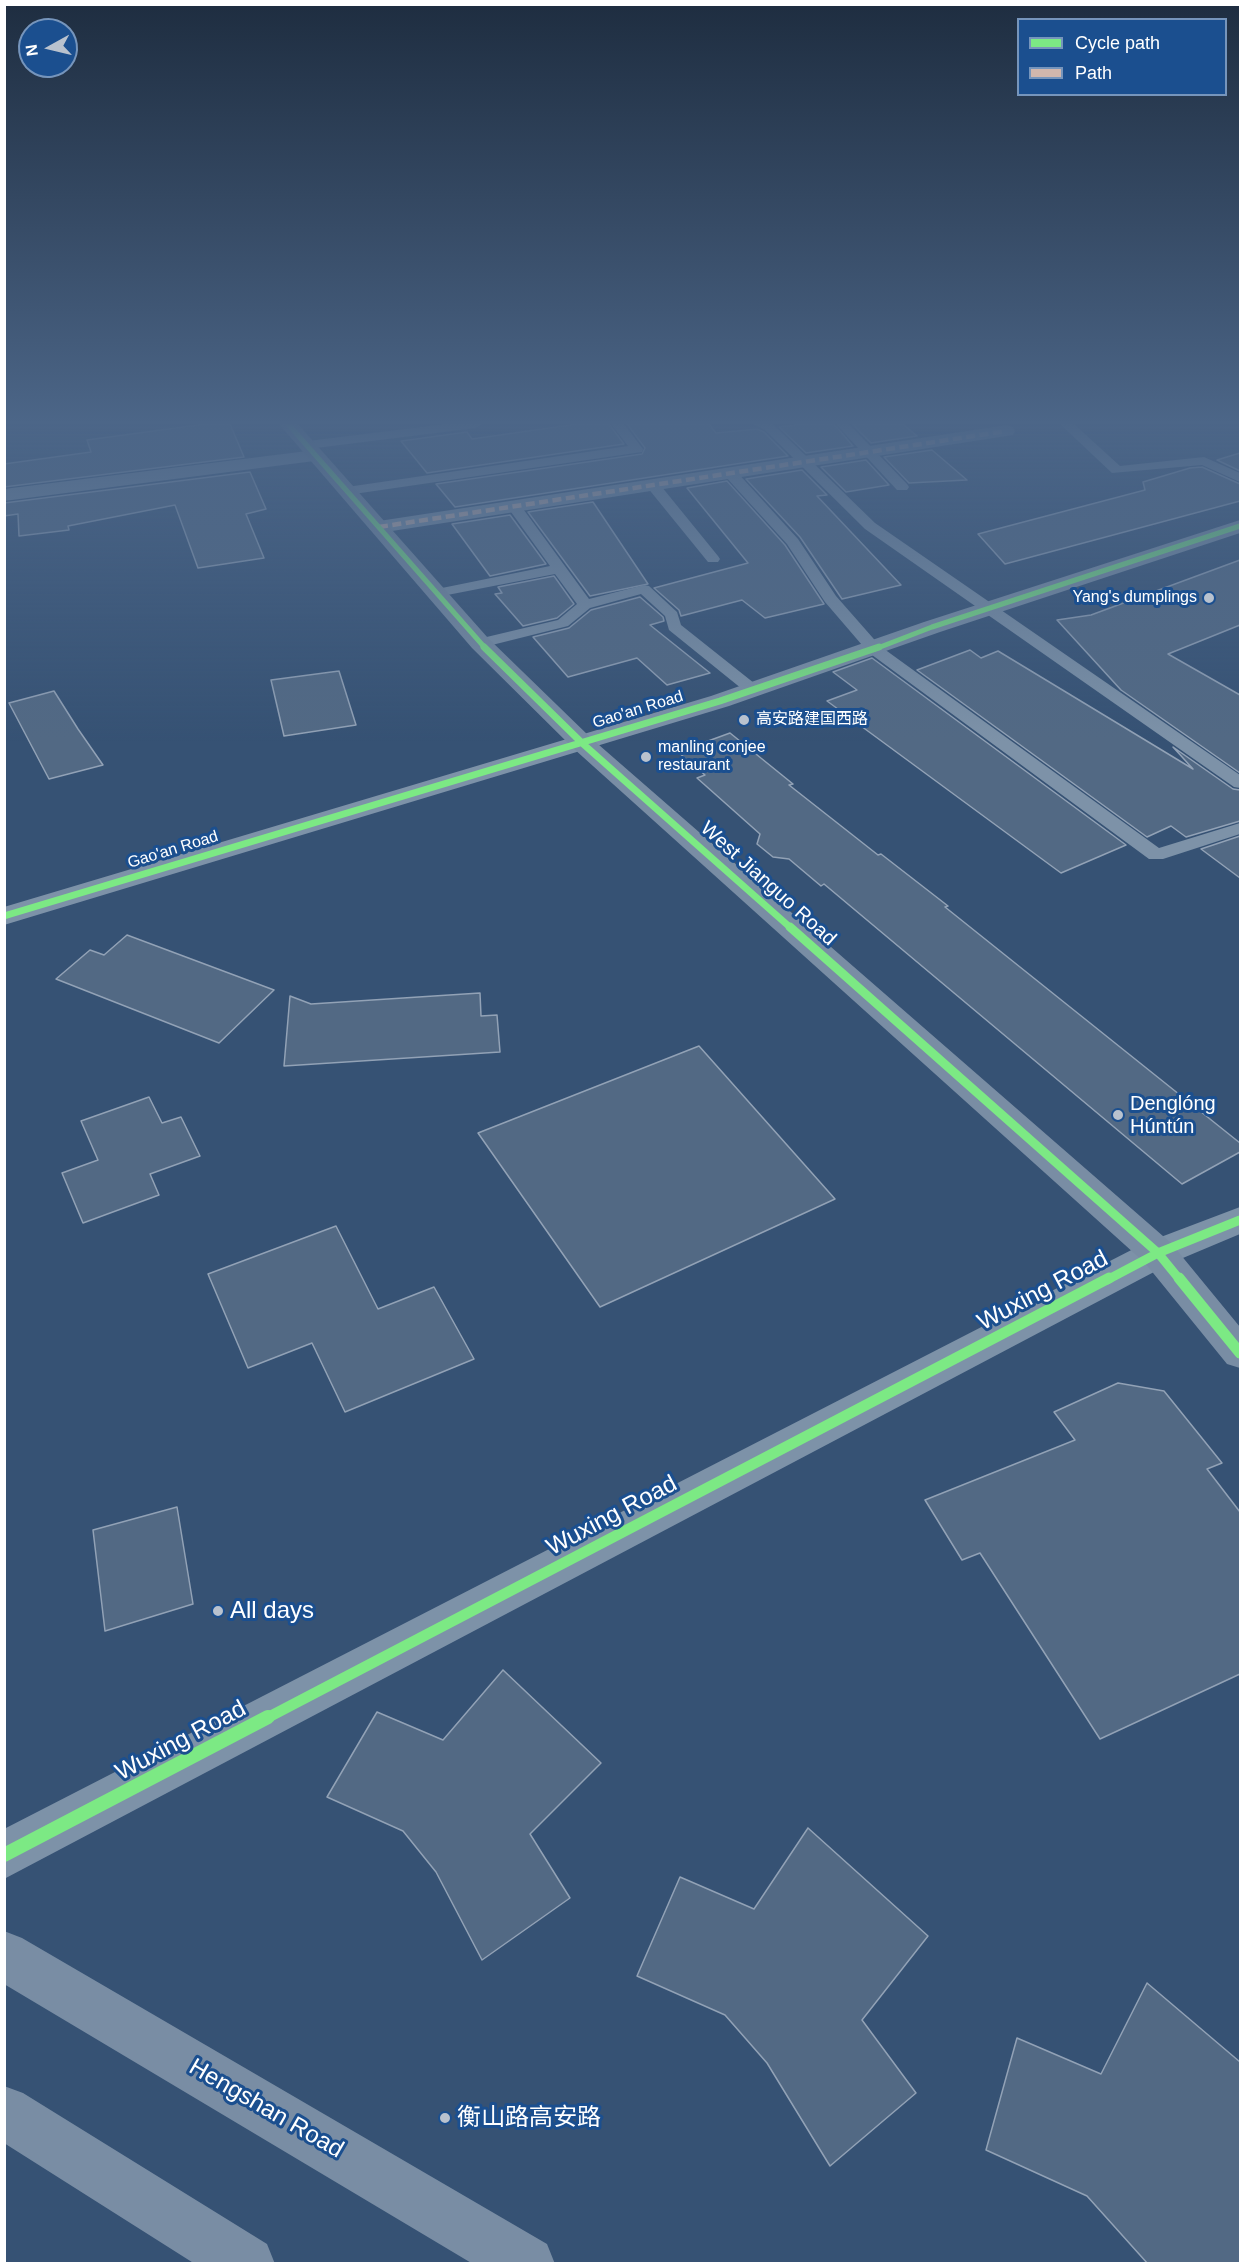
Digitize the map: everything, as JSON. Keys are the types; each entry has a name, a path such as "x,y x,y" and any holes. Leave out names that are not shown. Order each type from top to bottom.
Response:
{"street":[{"name":"West Jianguo Road","path":"381,530 480,642 582,743 1158,1253 1240,1353"},
{"name":"Gao'an Road","path":"4,916 753,690 932,627 1228,530"},
{"name":"Wuxing Road","path":"4,1855 1158,1253 1240,1220"},
{"name":"Hengshan Road","path":"4,1956 527,2264"},
{"path":"4,2112 247,2264"}],"lane":[{"path":"530,530 585,605"},
{"path":"689,530 713,559"},
{"path":"782,530 793,542 830,599 874,649 1156,855 1240,828"},
{"path":"875,530 1240,783"},
{"path":"437,593 558,569"},
{"path":"480,642 563,623 585,605 644,589 672,615 674,627 753,690"}],"building":[{"path":"19,530 69,530 19,536"},
{"path":"184,530 252,530 264,558 198,568"},
{"path":"456,530 521,530 546,564 490,576"},
{"path":"541,530 612,530 648,584 590,596"},
{"path":"721,530 771,530 785,545 824,604 765,618 742,600 681,616 679,610 654,588 748,563"},
{"path":"793,530 849,530 901,585 842,599"},
{"path":"994,530 1132,530 1005,564 978,534"},
{"path":"1240,560 1240,625 1168,654 1240,695 1240,773 1121,690 1057,620 1091,615"},
{"path":"554,576 574,604 557,618 523,626 495,594 502,593 498,587"},
{"path":"640,597 663,617 664,621 650,625 710,673 667,685 637,658 568,677 533,637 569,628 591,610"},
{"path":"970,650 981,658 998,651 1193,769 1173,747 1233,789 1240,790 1240,821 1186,837 1171,826 1147,837 917,670"},
{"path":"872,658 1126,845 1061,873 827,701 857,690 833,672"},
{"path":"339,671 356,725 284,736 271,680"},
{"path":"54,691 103,765 49,779 9,703"},
{"path":"730,733 793,784 789,785 878,855 881,854 948,906 945,907 1240,1143 1240,1152 1182,1184 824,884 821,886 789,859 773,857 757,844 760,834 697,778 705,775 678,752"},
{"path":"1240,836 1240,878 1201,849"},
{"path":"127,935 274,990 219,1043 56,979 90,950 104,955"},
{"path":"480,993 481,1016 497,1015 500,1052 284,1066 290,996 311,1004"},
{"path":"699,1046 835,1199 600,1307 478,1133"},
{"path":"149,1097 162,1123 181,1117 200,1156 150,1174 159,1195 83,1223 62,1173 98,1160 81,1121"},
{"path":"336,1226 378,1309 434,1287 474,1359 345,1412 312,1343 248,1368 208,1274"},
{"path":"1118,1383 1164,1391 1222,1463 1207,1469 1240,1512 1240,1674 1100,1739 980,1553 962,1560 925,1500 1075,1440 1054,1412"},
{"path":"177,1507 193,1604 105,1631 93,1530"},
{"path":"503,1670 601,1763 530,1834 570,1898 482,1960 436,1872 403,1831 327,1797 377,1712 443,1740"},
{"path":"808,1828 928,1936 862,2020 916,2093 830,2166 767,2063 725,2015 637,1976 680,1877 754,1909"},
{"path":"1147,1983 1240,2062 1240,2264 1148,2264 1087,2196 986,2150 1017,2038 1101,2074"}],"cycle path":[{"path":"381,530 480,643 582,743 1158,1253 1240,1353"},
{"path":"4,916 720,701 932,627 1228,530"},
{"path":"4,1855 1158,1253 1240,1220"}],"place":[{"name":"Yang's dumplings","path":"1209,598"},
{"name":"高安路建国西路","path":"744,720"},
{"name":"manling conjee restaurant","path":"646,757"},
{"name":"Denglóng Húntún","path":"1118,1115"},
{"name":"All days","path":"218,1611"},
{"name":"衡山路高安路","path":"445,2118"}]}
